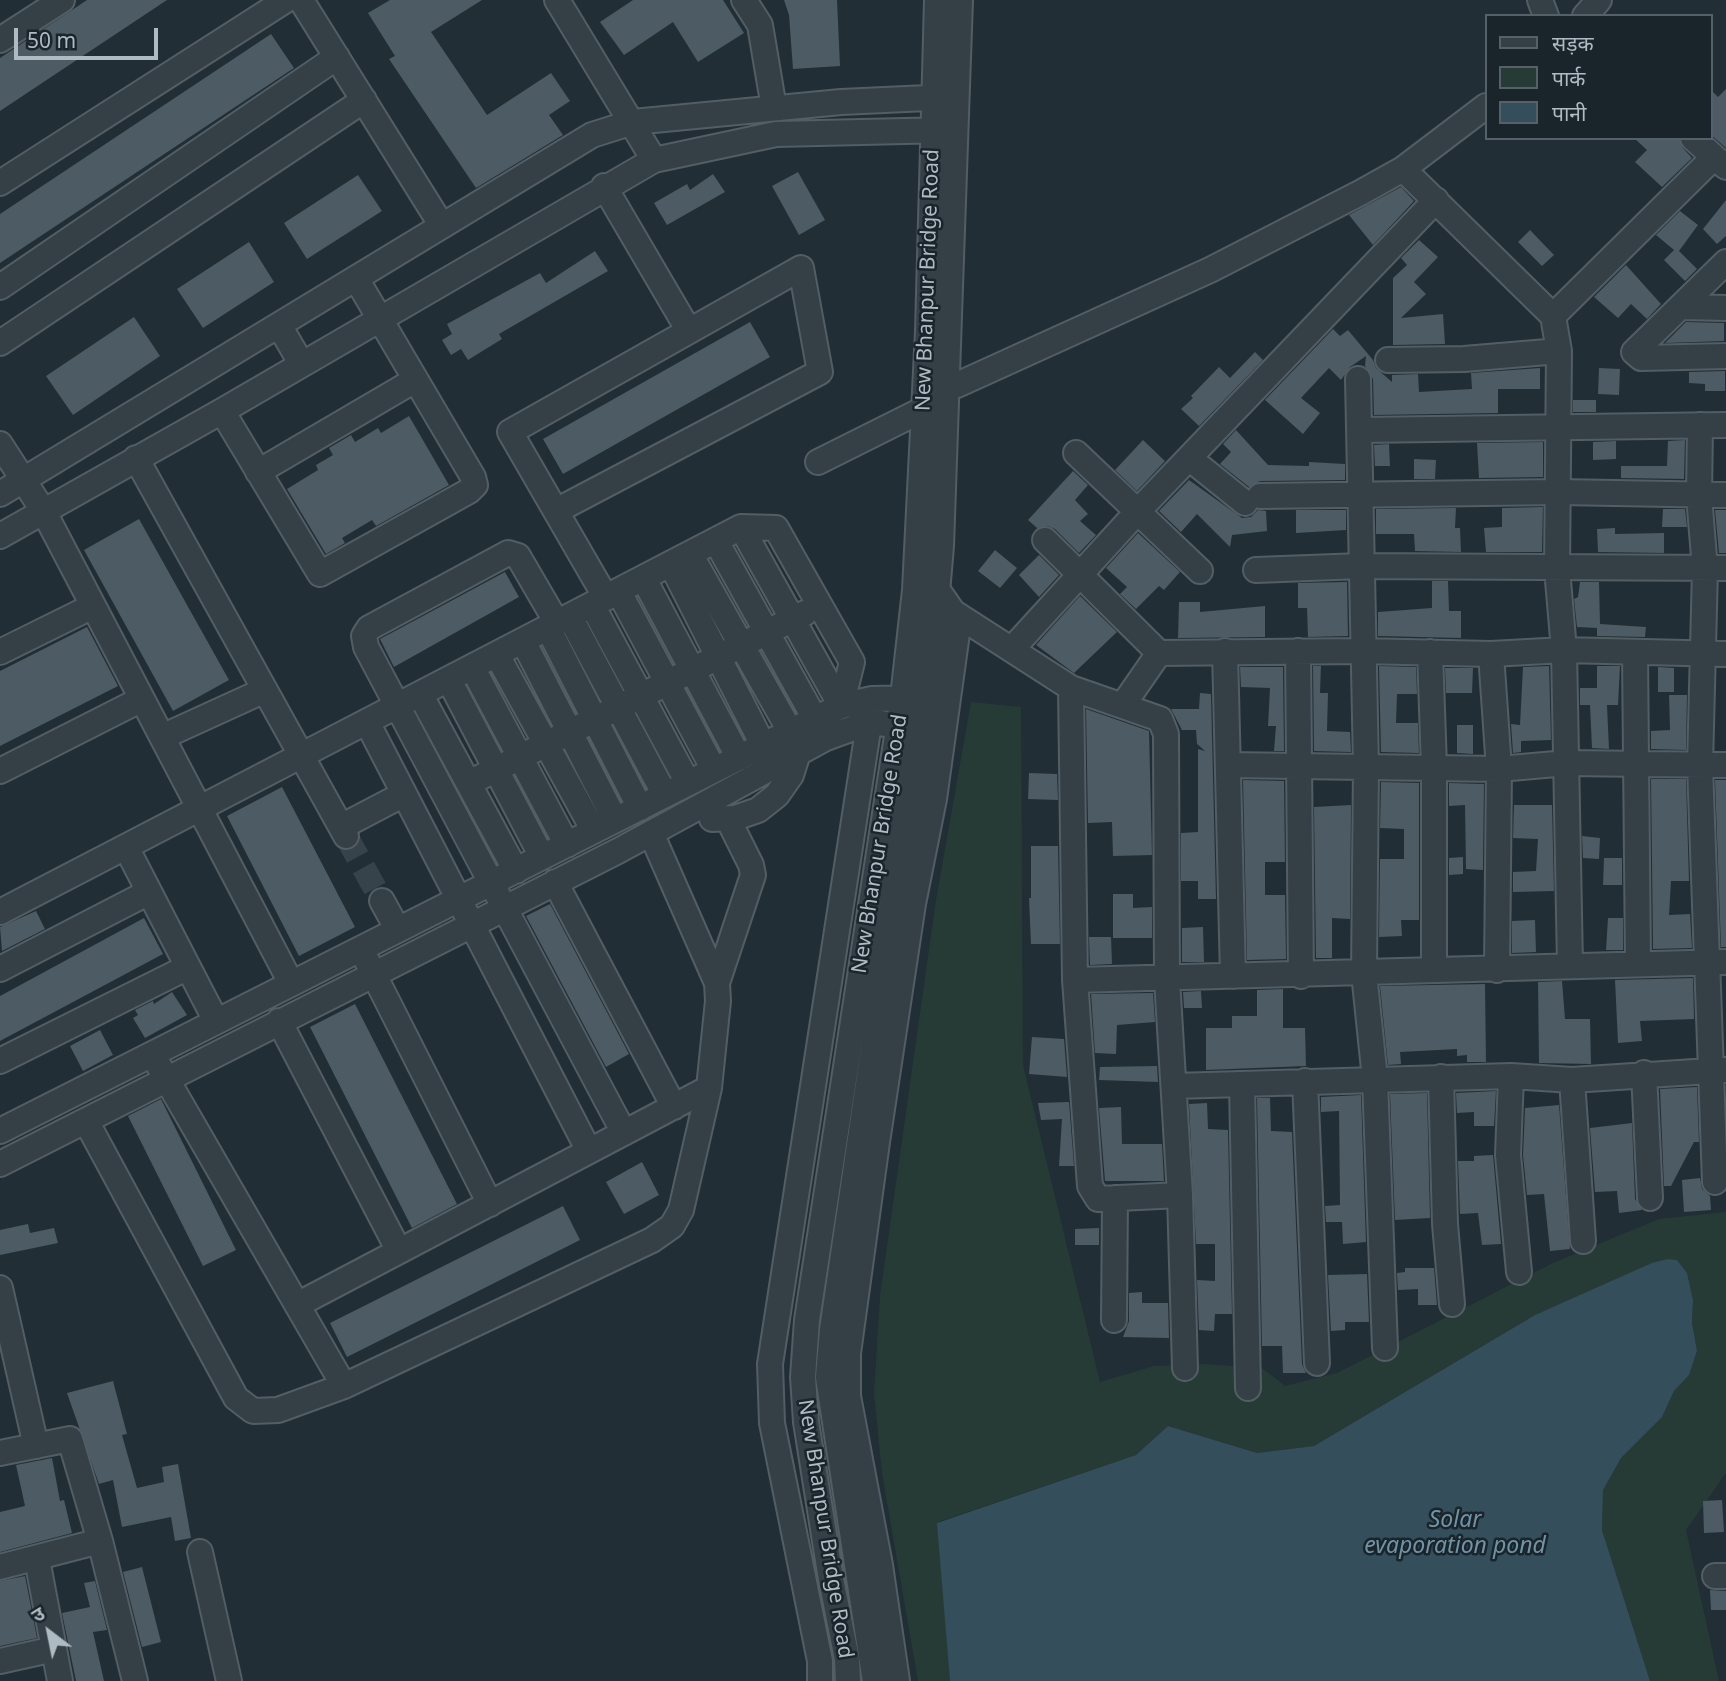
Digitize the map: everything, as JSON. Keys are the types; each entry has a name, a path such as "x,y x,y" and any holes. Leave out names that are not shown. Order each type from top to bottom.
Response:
{"street":[{"path":"0,40 62,0"},
{"path":"0,183 286,0"},
{"path":"301,0 442,226"},
{"path":"558,0 634,122 654,160"},
{"path":"744,0 760,25 774,108"},
{"name":"New Bhanpur Bridge Road","path":"848,1681 847,1659 814,1473 803,1377 807,1320 925,699 937,589 946,385 945,97 937,0"},
{"name":"New Bhanpur Bridge Road","path":"945,97 960,0"},
{"path":"1587,14 1599,0"},
{"path":"0,287 337,57"},
{"path":"0,494 280,327 592,135 634,122 774,108 945,97"},
{"path":"0,343 364,100"},
{"path":"946,385 957,385 1210,270 1402,169 1484,108"},
{"path":"0,536 222,411 604,186 654,160 776,134 944,130"},
{"name":"New Bhanpur Bridge Road","path":"925,699 915,590 924,409 944,130"},
{"path":"1553,316 1721,163 1695,140"},
{"path":"1402,169 1553,316 1559,351 1557,569 1564,650 1570,966"},
{"path":"604,186 689,331"},
{"path":"1012,649 1138,512 1436,200"},
{"path":"1726,262 1637,349 1635,355 1641,358 1726,356"},
{"path":"556,511 820,372 801,268 510,432 606,598 667,683 714,770"},
{"path":"222,411 320,574 469,491 475,485 473,477 357,280"},
{"path":"1681,307 1726,308"},
{"path":"280,327 301,363"},
{"path":"1388,360 1464,359 1559,351"},
{"path":"1358,379 1366,766 1364,973 1375,1079 1385,1348"},
{"path":"258,472 415,380"},
{"path":"818,462 924,409"},
{"path":"1700,425 1699,496 1715,568 1700,654 1700,765 1717,963 1715,1182"},
{"path":"1361,430 1726,425"},
{"path":"0,444 44,512 291,983"},
{"path":"1076,453 1200,571"},
{"path":"136,458 344,832 404,794"},
{"path":"1189,458 1252,499 1559,492 1726,495"},
{"path":"741,527 841,706"},
{"path":"0,912 741,527 776,528 852,662 841,706"},
{"path":"1045,540 1159,653 1362,650 1491,654 1564,650 1726,654"},
{"path":"716,541 815,719"},
{"path":"624,1133 366,647 364,636 369,628 508,553 518,556 558,623 618,708 665,795"},
{"path":"680,559 742,645 794,742 791,775 777,795 758,810 728,819 711,819 688,813"},
{"path":"680,559 718,657 763,745"},
{"path":"1256,570 1360,566 1715,568"},
{"path":"644,579 739,758"},
{"path":"0,1130 763,745 826,738 871,711 925,699 958,626 953,612 937,589"},
{"path":"606,598 641,696 688,783"},
{"path":"469,783 820,605"},
{"path":"0,652 93,606"},
{"path":"953,612 1072,688 1160,719 1166,734 1167,979 1180,1195 1185,1368"},
{"path":"558,623 595,719 640,808"},
{"path":"523,641 570,732 605,825"},
{"path":"1298,651 1301,976"},
{"path":"1225,652 1230,765 1233,976"},
{"path":"1430,652 1434,767 1434,969"},
{"path":"1124,705 1159,653"},
{"path":"1635,653 1638,963"},
{"path":"1491,654 1499,768 1497,971"},
{"path":"497,655 546,744 605,825"},
{"path":"472,667 567,845"},
{"path":"449,680 542,857"},
{"path":"1072,688 1075,980 1090,1186 1098,1199 1180,1195"},
{"path":"162,737 265,690"},
{"path":"421,694 516,870"},
{"path":"0,771 142,699"},
{"path":"0,1164 688,813 794,742 815,719 841,706 871,711 920,728 877,1142 848,1353 848,1396 880,1565 897,1681"},
{"path":"820,1681 820,1661 772,1423 770,1364 871,711"},
{"path":"367,722 589,1151"},
{"name":"New Bhanpur Bridge Road","path":"875,1681 828,1377 832,1330 920,728"},
{"path":"1230,765 1499,768 1567,763 1726,765"},
{"path":"86,1121 236,1398 253,1411 278,1410 344,1386 500,1315 652,1240 672,1226 681,1210 709,1088 718,1016 717,983 752,875 751,865 728,819"},
{"path":"650,833 717,983"},
{"path":"126,847 216,1021"},
{"path":"555,882 674,1107"},
{"path":"0,969 149,892"},
{"path":"382,901 398,930"},
{"path":"360,948 490,1204"},
{"path":"1075,980 1301,976 1434,969 1497,971 1638,963 1717,963"},
{"path":"0,1061 188,967"},
{"path":"279,1021 399,1251"},
{"path":"152,1053 344,1386"},
{"path":"1174,1086 1441,1077 1511,1076 1572,1080 1644,1073 1718,1071"},
{"path":"1644,1073 1650,1198"},
{"path":"1511,1076 1508,1155 1519,1272"},
{"path":"1441,1077 1445,1224 1452,1304"},
{"path":"1572,1080 1583,1241"},
{"path":"1305,1081 1317,1363"},
{"path":"1242,1084 1248,1388"},
{"path":"298,1305 709,1088"},
{"path":"1114,1320 1115,1198"},
{"path":"0,1288 4,1330 36,1446"},
{"path":"0,1453 70,1439 100,1541 135,1681"},
{"path":"0,1567 100,1541"},
{"path":"200,1552 229,1681"},
{"path":"37,1559 60,1681"},
{"path":"0,1661 54,1649"}],"green space":[{"path":"971,702 1021,707 1023,1065 1100,1382 1154,1366 1203,1364 1262,1368 1285,1386 1337,1373 1553,1263 1659,1219 1726,1212 1726,1473 1686,1530 1719,1681 1650,1681 1602,1530 1603,1489 1621,1458 1662,1417 1674,1391 1689,1375 1697,1351 1692,1323 1693,1300 1687,1273 1677,1260 1668,1259 1535,1315 1314,1446 1257,1453 1168,1426 1136,1455 938,1522 950,1681 918,1681 882,1473 874,1394 880,1296 936,900"}],"water":[{"name":"Solar evaporation pond","path":"1677,1260 1687,1273 1693,1300 1692,1323 1697,1351 1689,1375 1674,1391 1662,1417 1621,1458 1603,1490 1602,1530 1650,1681 950,1681 937,1523 1136,1455 1168,1426 1257,1453 1314,1446 1535,1315 1652,1263"}],"building":[{"path":"87,0 167,0 0,111 0,58"},
{"path":"390,0 482,0 431,32 487,115 551,73 570,101 549,115 563,135 476,188 389,59 395,56 368,13"},
{"path":"633,0 723,0 744,33 698,62 673,22 624,55 600,22"},
{"path":"784,0 837,0 840,66 793,69 789,15"},
{"path":"271,34 294,68 0,263 0,214"},
{"path":"1726,89 1726,148 1712,136 1712,91 1718,97"},
{"path":"1636,140 1680,140 1692,158 1662,187 1635,162 1647,150"},
{"path":"798,172 825,220 799,235 772,186"},
{"path":"713,174 725,192 667,225 654,203 687,184 690,190"},
{"path":"358,175 382,211 307,259 284,223"},
{"path":"1401,187 1414,201 1373,245 1349,215"},
{"path":"1726,200 1726,236 1717,244 1703,229"},
{"path":"1680,211 1698,225 1679,251 1697,269 1685,281 1664,260 1674,250 1656,235"},
{"path":"1530,230 1554,255 1542,266 1518,242"},
{"path":"1419,240 1438,257 1414,282 1426,294 1401,318 1443,314 1445,344 1393,345 1393,278 1407,265 1401,258"},
{"path":"249,242 274,282 203,328 177,289"},
{"path":"595,251 608,271 499,334 502,339 468,360 461,349 451,355 442,340 452,334 447,324 540,273 546,283"},
{"path":"1626,265 1661,304 1647,319 1631,304 1618,318 1594,297"},
{"path":"134,317 160,356 73,415 46,376"},
{"path":"750,322 770,357 563,474 543,439"},
{"path":"1686,322 1724,323 1724,341 1665,343"},
{"path":"1333,329 1340,336 1348,330 1373,360 1376,368 1392,382 1392,375 1418,374 1419,392 1472,389 1471,373 1540,368 1540,389 1498,389 1498,413 1374,415 1373,379 1365,366 1366,356 1350,367 1341,380 1329,368 1301,398 1320,413 1303,434 1265,400"},
{"path":"1255,352 1263,360 1199,426 1181,409 1219,367 1230,378"},
{"path":"1599,368 1620,369 1619,395 1598,394"},
{"path":"1725,371 1725,391 1705,391 1705,384 1689,383 1689,372"},
{"path":"1573,400 1596,400 1596,412 1573,412"},
{"path":"409,416 449,485 376,526 372,520 342,538 345,543 326,554 287,489 318,470 316,465 333,455 329,448 351,435 355,442 378,428 381,433"},
{"path":"1236,430 1268,465 1309,466 1309,462 1345,464 1345,480 1260,481 1249,487 1220,464 1231,452 1223,444"},
{"path":"1143,440 1165,461 1137,491 1115,470"},
{"path":"1685,440 1684,479 1621,478 1621,466 1667,466 1668,441"},
{"path":"1616,441 1616,459 1593,460 1593,442"},
{"path":"1543,442 1543,477 1479,478 1477,443"},
{"path":"1389,444 1390,466 1375,466 1374,445"},
{"path":"1414,459 1436,460 1435,479 1414,479"},
{"path":"1073,471 1088,485 1075,500 1088,514 1080,521 1096,535 1079,553 1055,529 1048,526 1037,528 1028,520"},
{"path":"1189,480 1242,518 1251,517 1258,510 1266,511 1267,531 1232,535 1230,547 1197,514 1181,532 1159,511"},
{"path":"1543,507 1542,552 1486,552 1484,528 1502,527 1502,508"},
{"path":"1456,508 1455,528 1460,528 1461,552 1415,551 1414,534 1376,534 1376,509"},
{"path":"1663,509 1685,509 1687,527 1662,527"},
{"path":"1296,510 1346,510 1346,530 1296,533"},
{"path":"1715,510 1726,510 1726,553 1719,553"},
{"path":"139,519 229,680 173,711 84,550"},
{"path":"1615,528 1615,534 1664,533 1664,553 1598,552 1597,529"},
{"path":"1138,533 1180,572 1164,590 1159,586 1136,609 1120,594 1127,587 1106,568"},
{"path":"995,550 1017,568 1000,588 978,571"},
{"path":"1039,555 1059,575 1039,597 1019,575"},
{"path":"505,572 519,597 394,667 380,639"},
{"path":"1432,581 1448,581 1449,611 1461,611 1461,638 1378,636 1378,612 1432,608"},
{"path":"1347,582 1348,636 1308,637 1307,608 1298,608 1298,583"},
{"path":"1580,582 1599,582 1600,624 1646,627 1645,637 1597,636 1597,628 1577,627 1574,599 1578,597"},
{"path":"1080,596 1117,632 1074,673 1036,645"},
{"path":"1179,602 1200,602 1200,612 1265,606 1265,637 1178,638"},
{"path":"87,627 118,686 0,746 0,671"},
{"path":"1313,666 1321,666 1320,693 1328,693 1327,731 1350,732 1351,752 1314,751"},
{"path":"1379,666 1416,667 1417,694 1397,694 1396,723 1418,723 1419,753 1381,752"},
{"path":"1549,666 1551,740 1521,741 1521,752 1513,753 1511,724 1520,725 1523,667"},
{"path":"1597,666 1620,666 1618,705 1607,705 1609,749 1592,748 1590,705 1580,705 1580,688 1597,688"},
{"path":"1240,667 1283,667 1284,751 1274,751 1276,726 1268,726 1270,688 1241,687"},
{"path":"1658,667 1674,668 1674,692 1658,692"},
{"path":"1445,668 1473,668 1472,693 1446,693"},
{"path":"1200,693 1211,694 1216,899 1198,899 1198,881 1181,881 1181,833 1198,832 1198,749 1205,751 1197,744 1196,730 1182,730 1171,709 1199,709"},
{"path":"1669,695 1687,695 1686,750 1651,749 1651,731 1670,730"},
{"path":"1086,709 1149,731 1152,855 1113,856 1112,822 1088,823"},
{"path":"1457,725 1473,725 1473,754 1457,753"},
{"path":"1029,773 1057,774 1058,800 1028,799"},
{"path":"1651,779 1686,779 1689,881 1671,881 1669,915 1690,914 1692,948 1653,949"},
{"path":"1243,780 1284,781 1285,862 1265,862 1265,895 1285,895 1286,959 1247,960"},
{"path":"1715,780 1726,780 1726,947 1721,947"},
{"path":"1381,782 1419,783 1419,920 1401,920 1402,936 1379,937 1380,859 1404,859 1404,829 1380,828"},
{"path":"1449,783 1484,784 1483,870 1466,869 1465,805 1449,806"},
{"path":"282,787 355,927 299,956 227,816"},
{"path":"1351,805 1350,919 1332,918 1332,958 1316,958 1314,807"},
{"path":"1514,805 1552,805 1554,891 1513,892 1513,872 1536,871 1538,839 1513,838"},
{"path":"1582,836 1600,838 1599,859 1583,858"},
{"path":"1031,846 1058,846 1060,944 1031,944"},
{"path":"1463,857 1463,874 1449,875 1449,858"},
{"path":"1604,858 1622,858 1622,885 1603,885"},
{"path":"1113,894 1133,894 1133,908 1152,907 1152,938 1113,938"},
{"path":"550,904 629,1054 606,1067 526,916"},
{"path":"36,911 45,929 2,951 0,927"},
{"path":"144,918 163,954 0,1041 0,996"},
{"path":"1608,918 1623,918 1623,950 1606,950"},
{"path":"1535,920 1536,952 1512,953 1512,921"},
{"path":"1203,927 1204,962 1182,962 1182,928"},
{"path":"1089,937 1111,937 1112,964 1090,965"},
{"path":"1693,978 1694,1019 1640,1021 1642,1041 1618,1043 1615,980"},
{"path":"1562,981 1565,1019 1590,1019 1591,1064 1539,1063 1538,982"},
{"path":"1485,984 1486,1062 1467,1062 1467,1055 1457,1056 1457,1049 1400,1052 1401,1064 1388,1065 1380,986"},
{"path":"1283,989 1283,1028 1305,1028 1306,1066 1206,1070 1206,1028 1232,1028 1232,1016 1257,1016 1257,990"},
{"path":"1201,991 1202,1008 1184,1008 1183,992"},
{"path":"172,992 187,1015 145,1038 133,1018 138,1015 135,1010 153,1001 154,1004"},
{"path":"1153,993 1155,1022 1117,1025 1116,1054 1095,1053 1091,994"},
{"path":"355,1004 457,1204 412,1228 310,1027"},
{"path":"100,1030 113,1055 83,1071 70,1046"},
{"path":"1032,1037 1064,1039 1067,1077 1029,1074"},
{"path":"1157,1066 1158,1082 1099,1080 1100,1067"},
{"path":"1697,1087 1699,1142 1694,1142 1671,1186 1664,1186 1660,1089"},
{"path":"1496,1091 1494,1126 1474,1126 1474,1112 1457,1113 1456,1093"},
{"path":"1427,1093 1430,1218 1395,1220 1390,1094"},
{"path":"1361,1095 1366,1242 1343,1244 1342,1222 1326,1222 1325,1206 1340,1205 1339,1111 1321,1112 1321,1097"},
{"path":"1257,1098 1270,1098 1271,1131 1292,1132 1302,1364 1306,1373 1283,1373 1282,1346 1262,1346"},
{"path":"161,1099 236,1250 203,1266 128,1116"},
{"path":"1069,1102 1074,1166 1059,1166 1062,1119 1041,1120 1038,1103"},
{"path":"1207,1103 1208,1129 1228,1130 1232,1314 1215,1314 1214,1331 1199,1330 1197,1280 1215,1281 1215,1244 1196,1244 1189,1104"},
{"path":"1559,1105 1570,1249 1550,1251 1544,1194 1527,1195 1523,1155 1525,1108"},
{"path":"1121,1107 1122,1144 1162,1144 1164,1181 1105,1181 1099,1108"},
{"path":"1632,1123 1635,1199 1642,1210 1619,1213 1617,1191 1595,1192 1590,1128"},
{"path":"1493,1155 1501,1244 1482,1245 1478,1213 1460,1214 1458,1161 1474,1161 1474,1156"},
{"path":"642,1162 659,1195 624,1214 606,1182"},
{"path":"1700,1178 1702,1189 1710,1196 1711,1210 1684,1212 1682,1180"},
{"path":"563,1206 580,1240 347,1357 330,1323"},
{"path":"28,1224 30,1233 54,1228 58,1243 0,1255 0,1230"},
{"path":"1099,1228 1099,1245 1075,1245 1075,1229"},
{"path":"1405,1268 1434,1268 1437,1305 1418,1305 1418,1289 1398,1290 1397,1273 1405,1272"},
{"path":"1367,1274 1369,1322 1345,1322 1345,1330 1331,1331 1328,1275"},
{"path":"1142,1292 1142,1303 1168,1303 1169,1338 1123,1337 1129,1321 1129,1293"},
{"path":"113,1381 127,1434 122,1435 137,1488 164,1482 162,1467 178,1464 191,1538 175,1541 171,1517 122,1527 113,1480 99,1484 67,1393"},
{"path":"52,1458 60,1501 64,1500 72,1533 0,1552 0,1512 25,1506 16,1465"},
{"path":"1722,1500 1724,1532 1704,1533 1703,1501"},
{"path":"142,1567 161,1642 142,1647 123,1572"},
{"path":"25,1576 37,1638 0,1646 0,1581"},
{"path":"95,1581 107,1630 93,1632 104,1681 76,1681 62,1613 90,1607 84,1583"},
{"path":"1710,1590 1726,1591 1726,1610 1711,1610"}],"tunnel":[{"path":"346,836 382,901"}]}
